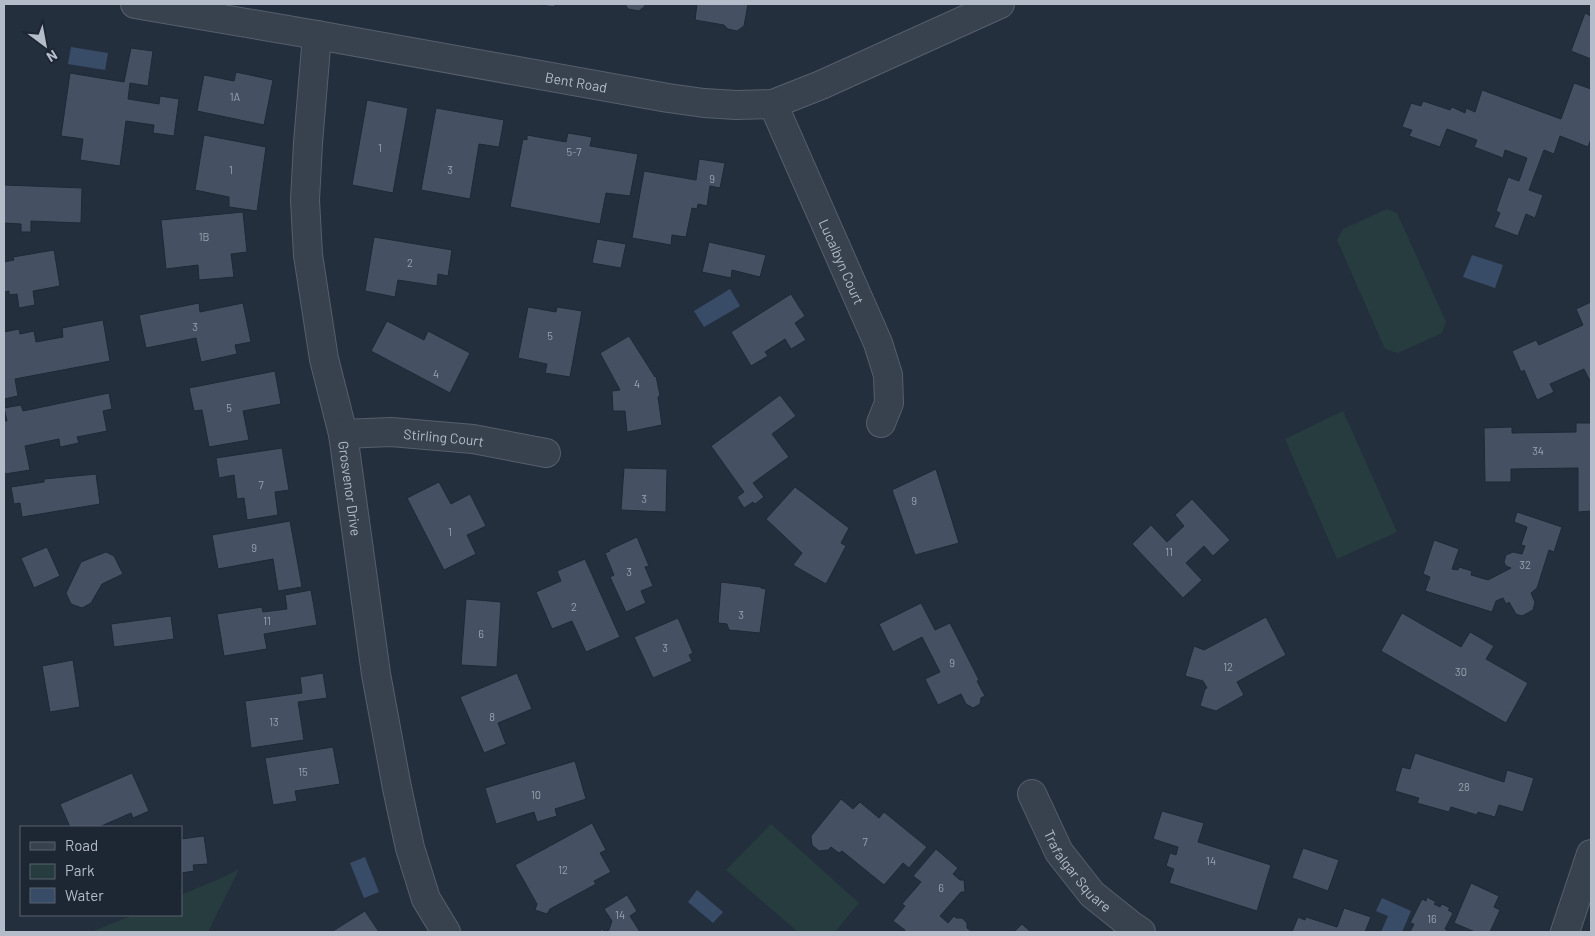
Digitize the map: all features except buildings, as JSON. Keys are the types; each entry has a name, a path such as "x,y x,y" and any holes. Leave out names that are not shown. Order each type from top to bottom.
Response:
{"street":[{"name":"Bent Road","path":"135,4 260,14 317,35 695,102 736,105 773,104 821,85 1000,4"},
{"name":"Grosvenor Drive","path":"317,35 305,200 308,255 324,359 342,434 376,674 396,788 410,848 426,899 446,932"},
{"name":"Lucalbyn Court","path":"773,104 878,343 888,375 889,402 881,423"},
{"name":"Stirling Court","path":"342,434 391,432 473,439 546,452"},
{"name":"Trafalgar Square","path":"1032,794 1059,852 1092,894 1141,932"},
{"path":"1565,932 1591,854"}],"green space":[{"path":"1387,209 1397,213 1446,322 1442,333 1398,353 1385,349 1337,240 1343,229"},
{"path":"1343,411 1397,532 1337,559 1285,439"},
{"path":"771,824 859,903 835,932 798,932 726,870"},
{"path":"239,869 208,932 91,932 131,916 182,916 182,895"}],"water":[{"path":"71,47 108,53 105,70 68,64"},
{"path":"1472,255 1503,265 1495,288 1463,277"},
{"path":"730,289 740,306 704,327 694,311"},
{"path":"365,857 379,892 364,898 350,863"},
{"path":"697,890 723,912 713,923 688,902"},
{"path":"1382,898 1411,911 1402,932 1381,932 1388,916 1376,911"}]}
